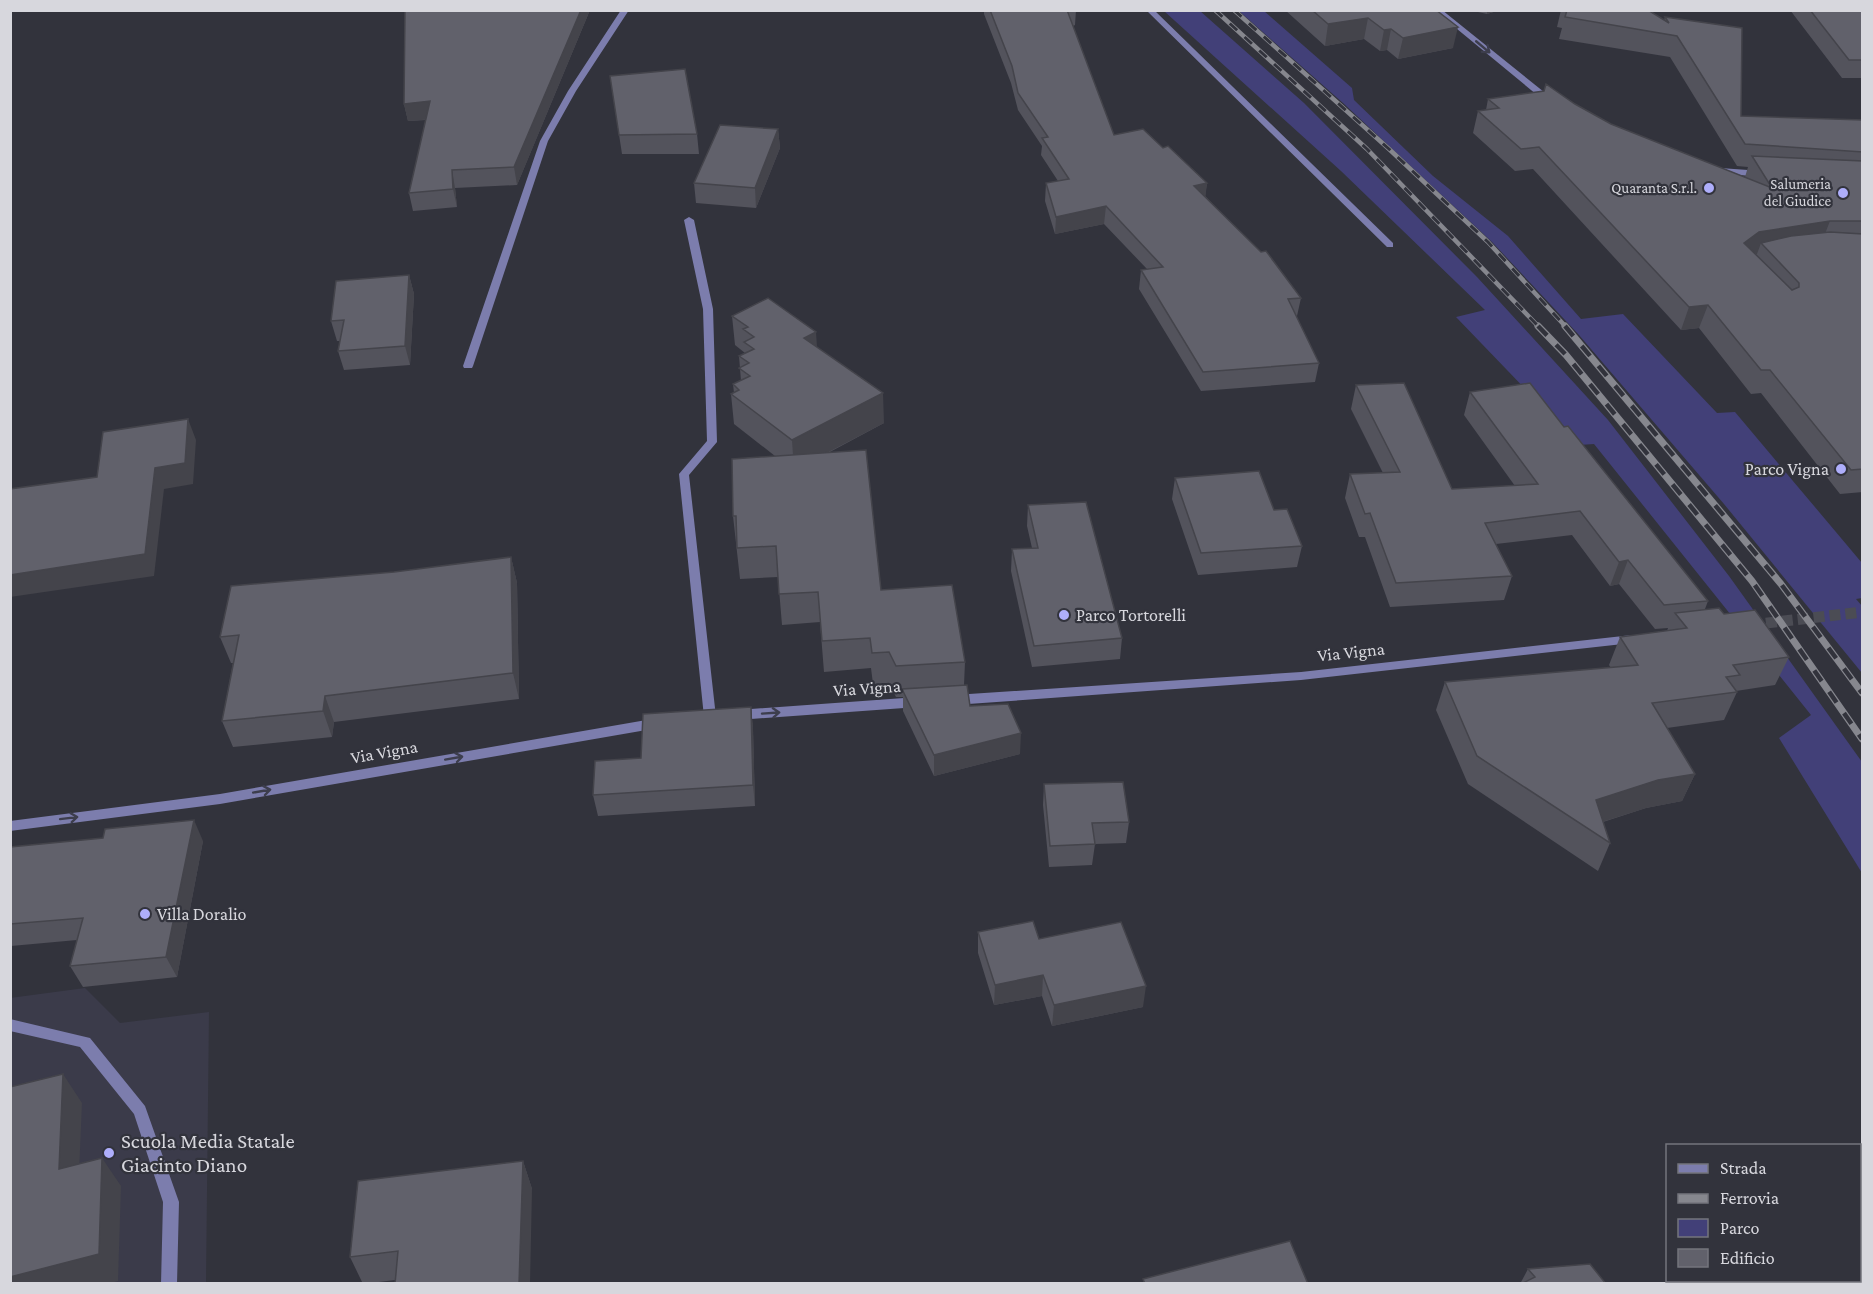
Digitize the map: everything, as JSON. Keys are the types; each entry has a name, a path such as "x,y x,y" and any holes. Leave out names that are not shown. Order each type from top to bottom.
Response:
{"street":[{"path":"468,366 544,141 572,91 625,10"},
{"path":"1149,10 1308,168 1390,245"},
{"path":"1437,10 1555,106"},
{"path":"1714,170 1768,174"},
{"name":"Via Vigna","path":"689,220 708,309 712,442 684,474 704,718 1301,676 1648,637"},
{"name":"Via Vigna","path":"10,826 220,799 675,721"},
{"path":"10,1025 85,1041 140,1111 171,1202 169,1284"}],"shaded area":[{"name":"Scuola Media Statale Giacinto Diano","path":"85,988 120,1023 209,1012 206,1283 11,1283 10,998"}],"green space":[{"path":"1164,11 1200,11 1304,103 1477,277 1608,420 1729,576 1862,762 1862,873 1779,738 1811,715 1594,444 1579,445 1456,317 1485,310 1341,171"},
{"path":"1239,11 1264,11 1352,88 1354,100 1433,176 1508,236 1581,319 1623,314 1717,413 1735,412 1862,563 1862,598 1856,599 1862,606 1862,673 1724,504 1579,335 1492,242 1343,103"}],"building":[{"path":"405,10 581,10 514,167 452,170 453,189 409,193 430,101 404,104"},
{"path":"990,10 1067,10 1114,135 1143,129 1163,148 1168,146 1207,183 1194,186 1261,252 1266,251 1301,298 1288,299 1319,363 1203,372 1141,270 1163,267 1106,206 1056,217 1046,183 1069,179 1042,138 1048,137 1018,93 1012,66"},
{"path":"1312,10 1436,10 1458,27 1403,38 1391,29 1384,30 1368,18 1328,24"},
{"path":"1567,10 1648,10 1669,23 1665,17 1742,28 1741,116 1863,120 1863,152 1745,144 1677,36 1565,17"},
{"path":"1810,10 1863,10 1863,60 1849,60"},
{"path":"685,69 697,134 619,135 610,76"},
{"path":"1546,84 1575,104 1611,124 1772,188 1752,156 1863,161 1863,221 1830,221 1759,232 1744,243 1792,290 1799,287 1799,283 1761,243 1791,236 1830,232 1863,234 1863,469 1851,470 1770,370 1761,370 1708,305 1689,307 1539,147 1521,149 1478,111 1499,108 1488,99 1544,91"},
{"path":"720,125 778,129 755,188 694,183"},
{"path":"409,275 405,346 338,351 344,320 331,321 336,281"},
{"path":"768,298 816,332 804,338 883,393 792,440 731,394 739,390 733,384 750,376 739,368 749,363 739,356 754,349 744,342 754,337 743,329 748,327 732,316"},
{"path":"1404,383 1452,489 1538,484 1470,392 1530,383 1564,427 1568,426 1708,601 1664,605 1628,560 1619,562 1580,511 1485,523 1512,576 1396,583 1370,513 1365,514 1350,474 1400,472 1356,385"},
{"path":"188,419 185,463 155,468 145,554 10,575 10,489 97,477 103,432"},
{"path":"866,450 881,590 952,585 965,662 896,666 889,652 872,653 870,638 822,641 818,592 779,594 776,546 737,548 736,516 733,516 732,459"},
{"path":"1259,471 1274,510 1287,509 1302,546 1201,553 1175,478"},
{"path":"1086,502 1122,638 1034,646 1012,549 1038,548 1028,505"},
{"path":"511,557 513,673 325,696 323,711 222,721 239,635 220,637 231,586 394,572"},
{"path":"1719,608 1724,614 1755,610 1789,657 1733,665 1740,675 1726,677 1737,692 1652,703 1695,774 1658,780 1596,800 1610,843 1477,756 1445,682 1638,665 1620,637 1687,628 1675,613"},
{"path":"967,685 970,706 1008,704 1021,733 934,755 902,689"},
{"path":"751,707 753,785 593,795 595,761 641,758 643,714"},
{"path":"1123,782 1129,822 1092,823 1095,844 1050,846 1044,784"},
{"path":"194,820 166,957 70,966 83,918 10,924 10,847 103,838 105,829"},
{"path":"1033,921 1039,939 1121,922 1146,986 1054,1005 1043,975 995,985 978,932"},
{"path":"63,1074 59,1169 102,1158 99,1254 10,1277 10,1087"},
{"path":"523,1161 519,1284 395,1284 398,1251 350,1257 358,1181"},
{"path":"1861,1235 1863,1237 1863,1284 1670,1284 1673,1282 1861,1282"},
{"path":"1290,1241 1308,1284 1145,1284 1143,1279"},
{"path":"1590,1264 1606,1284 1521,1284 1535,1277 1528,1269"}],"tunnel":[{"path":"1750,625 1862,612"}],"railway":[{"path":"1215,10 1367,149 1539,327"},
{"path":"1234,10 1389,149 1488,242 1566,327"},
{"path":"1538,326 1566,355 1752,581 1862,739"},
{"path":"1565,326 1781,584 1862,693"}],"place":[{"name":"Quaranta S.r.l.","path":"1709,188"},
{"name":"Salumeria del Giudice","path":"1843,193"},
{"name":"Parco Vigna","path":"1841,469"},
{"name":"Parco Tortorelli","path":"1064,615"},
{"name":"Villa Doralio","path":"145,914"},
{"name":"Scuola Media Statale Giacinto Diano","path":"109,1153"}]}
